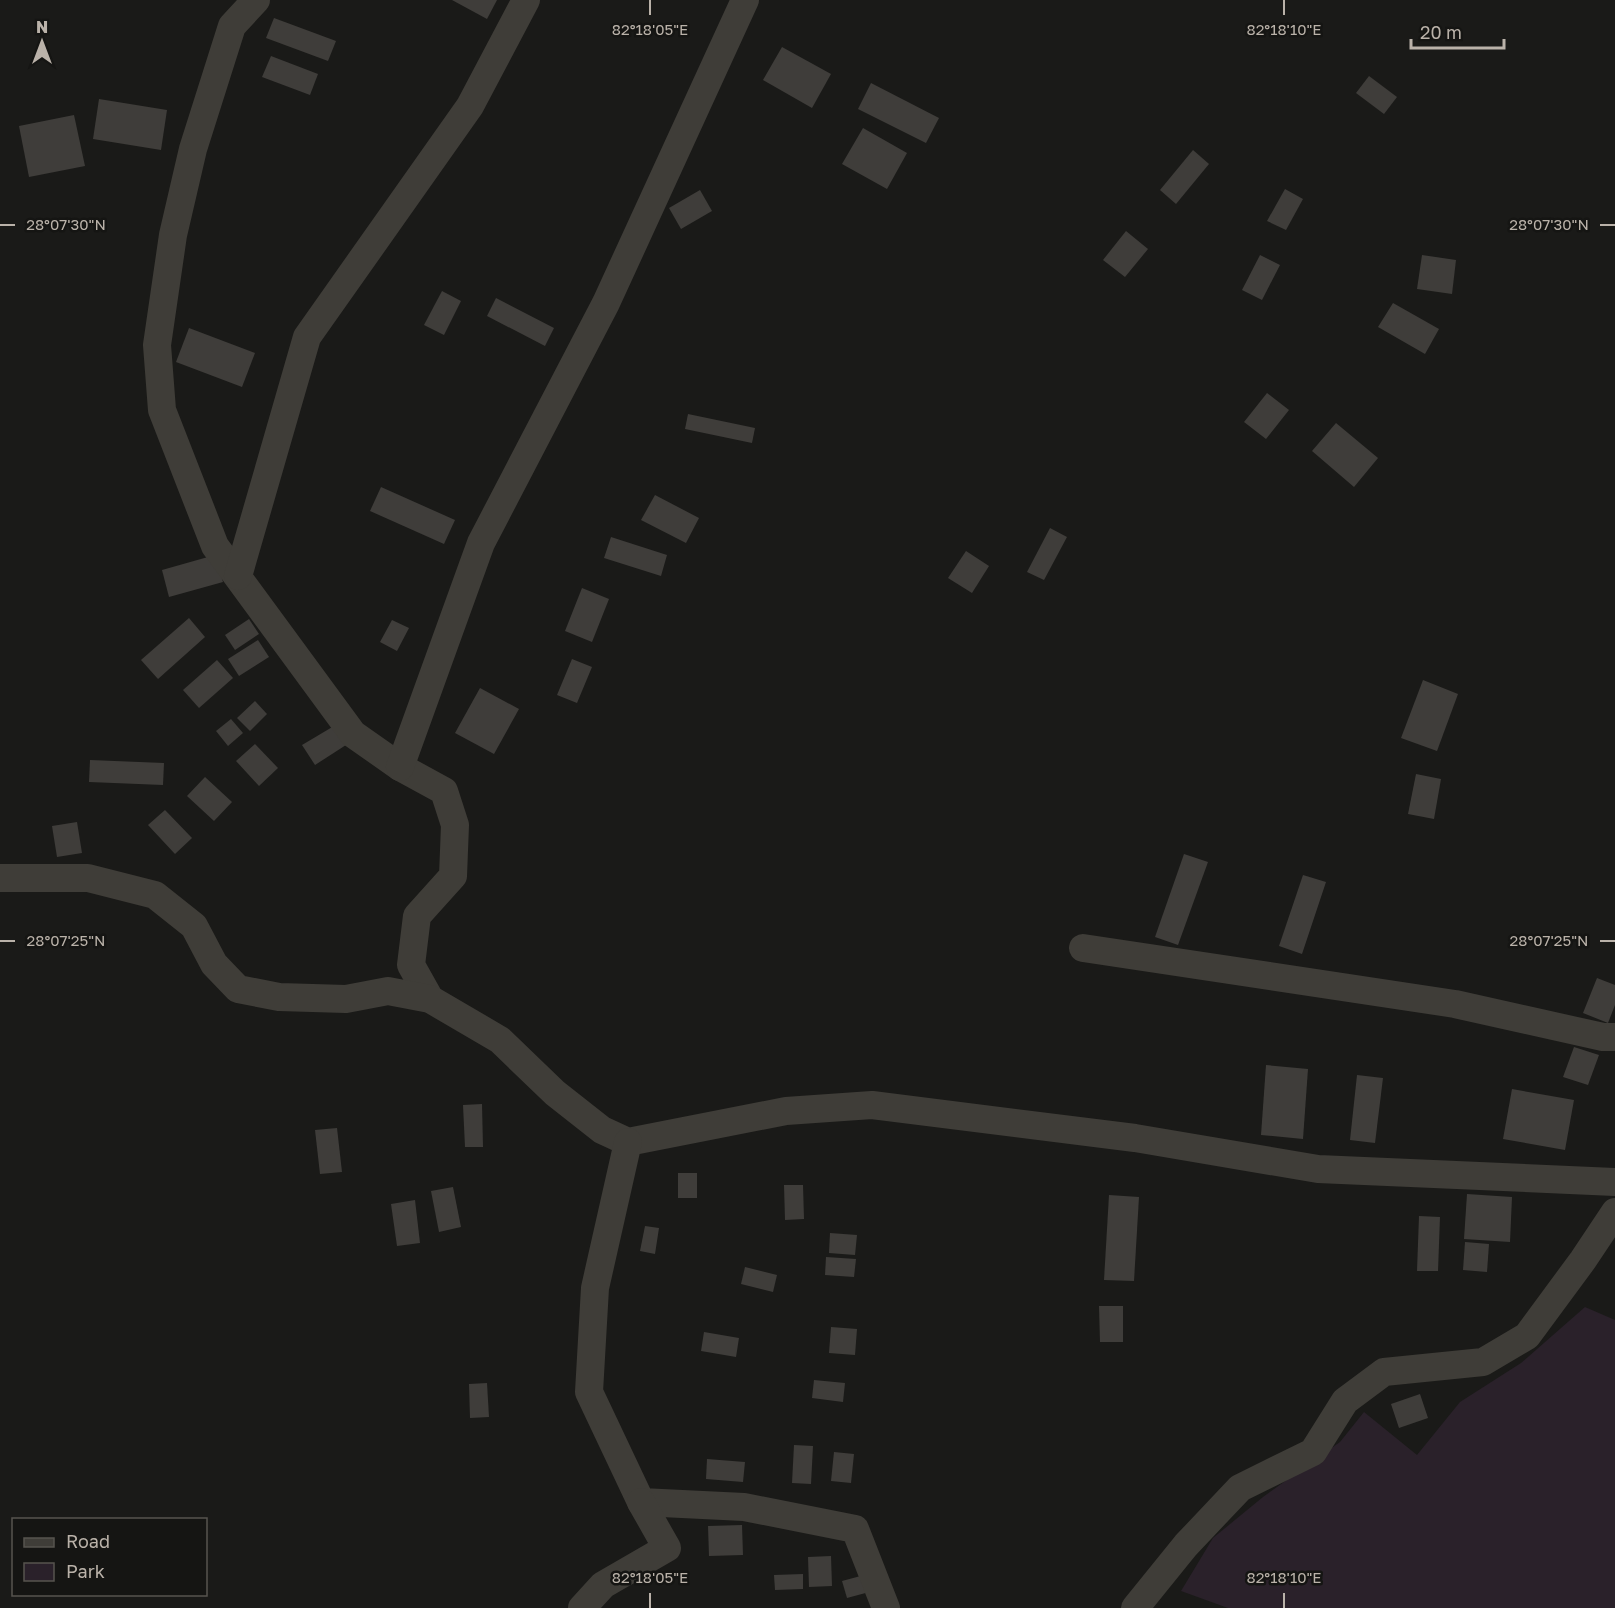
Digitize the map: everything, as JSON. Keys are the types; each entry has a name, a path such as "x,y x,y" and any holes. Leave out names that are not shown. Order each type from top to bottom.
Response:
{"street":[{"path":"256,0 232,26 193,149 173,234 156,345 162,410 215,546 353,734 400,767 444,791 455,825 453,876 417,916 411,965 430,999"},
{"path":"238,576 307,337 470,106 526,0"},
{"path":"400,767 481,543 606,303 745,0"},
{"path":"0,878 88,878 155,895 194,926 214,964 238,989 279,997 346,999 388,991 430,999 500,1040 555,1093 602,1130 628,1142 786,1111 872,1105 1135,1138 1318,1169 1615,1182"},
{"path":"1083,948 1455,1004 1615,1037"},
{"path":"582,1608 603,1585 667,1548 641,1502 589,1392 595,1288 628,1142"},
{"path":"1135,1608 1186,1545 1239,1488 1313,1452 1345,1401 1384,1372 1483,1362 1527,1336 1615,1212"},
{"path":"641,1502 744,1507 855,1529 886,1608"}],"green space":[{"path":"1585,1307 1615,1320 1615,1608 1228,1608 1181,1591 1213,1538 1263,1497 1340,1442 1364,1412 1417,1455 1460,1402 1521,1363"}],"building":[{"path":"452,0 497,0 487,19"},
{"path":"274,18 336,41 328,61 266,38"},
{"path":"782,47 831,74 812,108 763,80"},
{"path":"271,56 318,74 310,95 262,77"},
{"path":"1369,76 1397,97 1384,114 1356,93"},
{"path":"871,83 939,118 926,143 858,109"},
{"path":"99,99 167,110 161,150 93,139"},
{"path":"74,115 85,166 29,177 19,126"},
{"path":"863,128 907,153 887,189 842,164"},
{"path":"1193,150 1209,164 1176,204 1160,190"},
{"path":"1285,189 1303,199 1286,230 1267,221"},
{"path":"700,190 712,211 681,229 669,208"},
{"path":"1126,231 1148,249 1125,277 1103,260"},
{"path":"1260,255 1280,265 1262,300 1242,290"},
{"path":"1422,255 1456,260 1452,294 1417,289"},
{"path":"442,291 461,301 444,335 424,325"},
{"path":"496,298 554,328 545,346 487,316"},
{"path":"1393,303 1439,329 1425,354 1378,327"},
{"path":"189,328 255,353 242,387 176,362"},
{"path":"1267,393 1289,410 1266,439 1244,422"},
{"path":"688,414 755,428 752,443 685,429"},
{"path":"1336,423 1378,458 1354,487 1312,451"},
{"path":"381,487 455,520 444,544 370,511"},
{"path":"655,495 699,518 686,543 641,520"},
{"path":"1050,528 1067,537 1044,580 1027,572"},
{"path":"611,537 667,555 661,576 604,558"},
{"path":"966,551 989,566 972,593 948,578"},
{"path":"215,555 223,582 169,597 162,570"},
{"path":"582,588 609,599 592,642 565,631"},
{"path":"189,618 205,637 158,679 141,660"},
{"path":"249,619 259,634 235,650 225,635"},
{"path":"392,620 409,628 397,651 380,642"},
{"path":"258,640 269,657 239,676 228,659"},
{"path":"572,659 592,667 577,703 557,695"},
{"path":"217,660 233,678 199,708 183,690"},
{"path":"1423,680 1458,694 1437,751 1401,738"},
{"path":"480,688 519,709 494,754 455,733"},
{"path":"255,701 267,714 250,731 237,718"},
{"path":"231,719 243,733 228,746 216,731"},
{"path":"334,726 346,745 315,765 302,745"},
{"path":"255,744 278,768 259,786 236,761"},
{"path":"90,760 164,763 163,785 89,782"},
{"path":"1416,774 1441,779 1434,819 1408,814"},
{"path":"205,777 232,802 214,821 187,796"},
{"path":"165,810 192,838 175,854 148,825"},
{"path":"77,822 82,853 57,857 52,826"},
{"path":"1184,854 1208,862 1178,945 1155,937"},
{"path":"1303,875 1326,882 1302,954 1279,946"},
{"path":"1597,978 1615,985 1615,1005 1608,1023 1583,1013"},
{"path":"1574,1047 1599,1055 1588,1085 1563,1077"},
{"path":"1266,1065 1308,1069 1303,1139 1261,1135"},
{"path":"1357,1075 1383,1078 1375,1143 1350,1140"},
{"path":"1512,1089 1574,1100 1565,1150 1503,1139"},
{"path":"482,1104 483,1147 465,1147 463,1105"},
{"path":"337,1128 342,1172 320,1174 315,1130"},
{"path":"678,1173 697,1173 697,1198 678,1198"},
{"path":"784,1185 803,1185 804,1219 785,1220"},
{"path":"453,1187 461,1227 439,1232 431,1191"},
{"path":"1467,1194 1512,1197 1510,1242 1464,1239"},
{"path":"1109,1195 1139,1197 1134,1281 1104,1280"},
{"path":"415,1200 420,1243 397,1246 391,1204"},
{"path":"1419,1216 1440,1217 1438,1271 1417,1271"},
{"path":"645,1226 659,1228 655,1254 640,1251"},
{"path":"830,1233 857,1235 855,1255 829,1253"},
{"path":"1465,1242 1489,1244 1487,1272 1463,1270"},
{"path":"826,1257 856,1259 854,1277 825,1275"},
{"path":"745,1267 777,1275 773,1292 741,1284"},
{"path":"1099,1306 1123,1306 1123,1342 1100,1342"},
{"path":"831,1327 857,1329 855,1355 829,1353"},
{"path":"704,1332 739,1338 736,1357 701,1351"},
{"path":"814,1380 845,1383 843,1402 812,1398"},
{"path":"487,1383 489,1417 470,1418 469,1384"},
{"path":"1420,1394 1428,1418 1399,1428 1391,1404"},
{"path":"794,1445 813,1446 811,1484 792,1483"},
{"path":"834,1452 854,1454 851,1483 831,1481"},
{"path":"707,1459 745,1462 743,1482 706,1479"},
{"path":"742,1525 743,1555 709,1556 708,1526"},
{"path":"831,1556 832,1586 809,1587 808,1557"},
{"path":"803,1574 803,1589 775,1590 774,1575"},
{"path":"868,1574 873,1591 847,1598 842,1581"}]}
